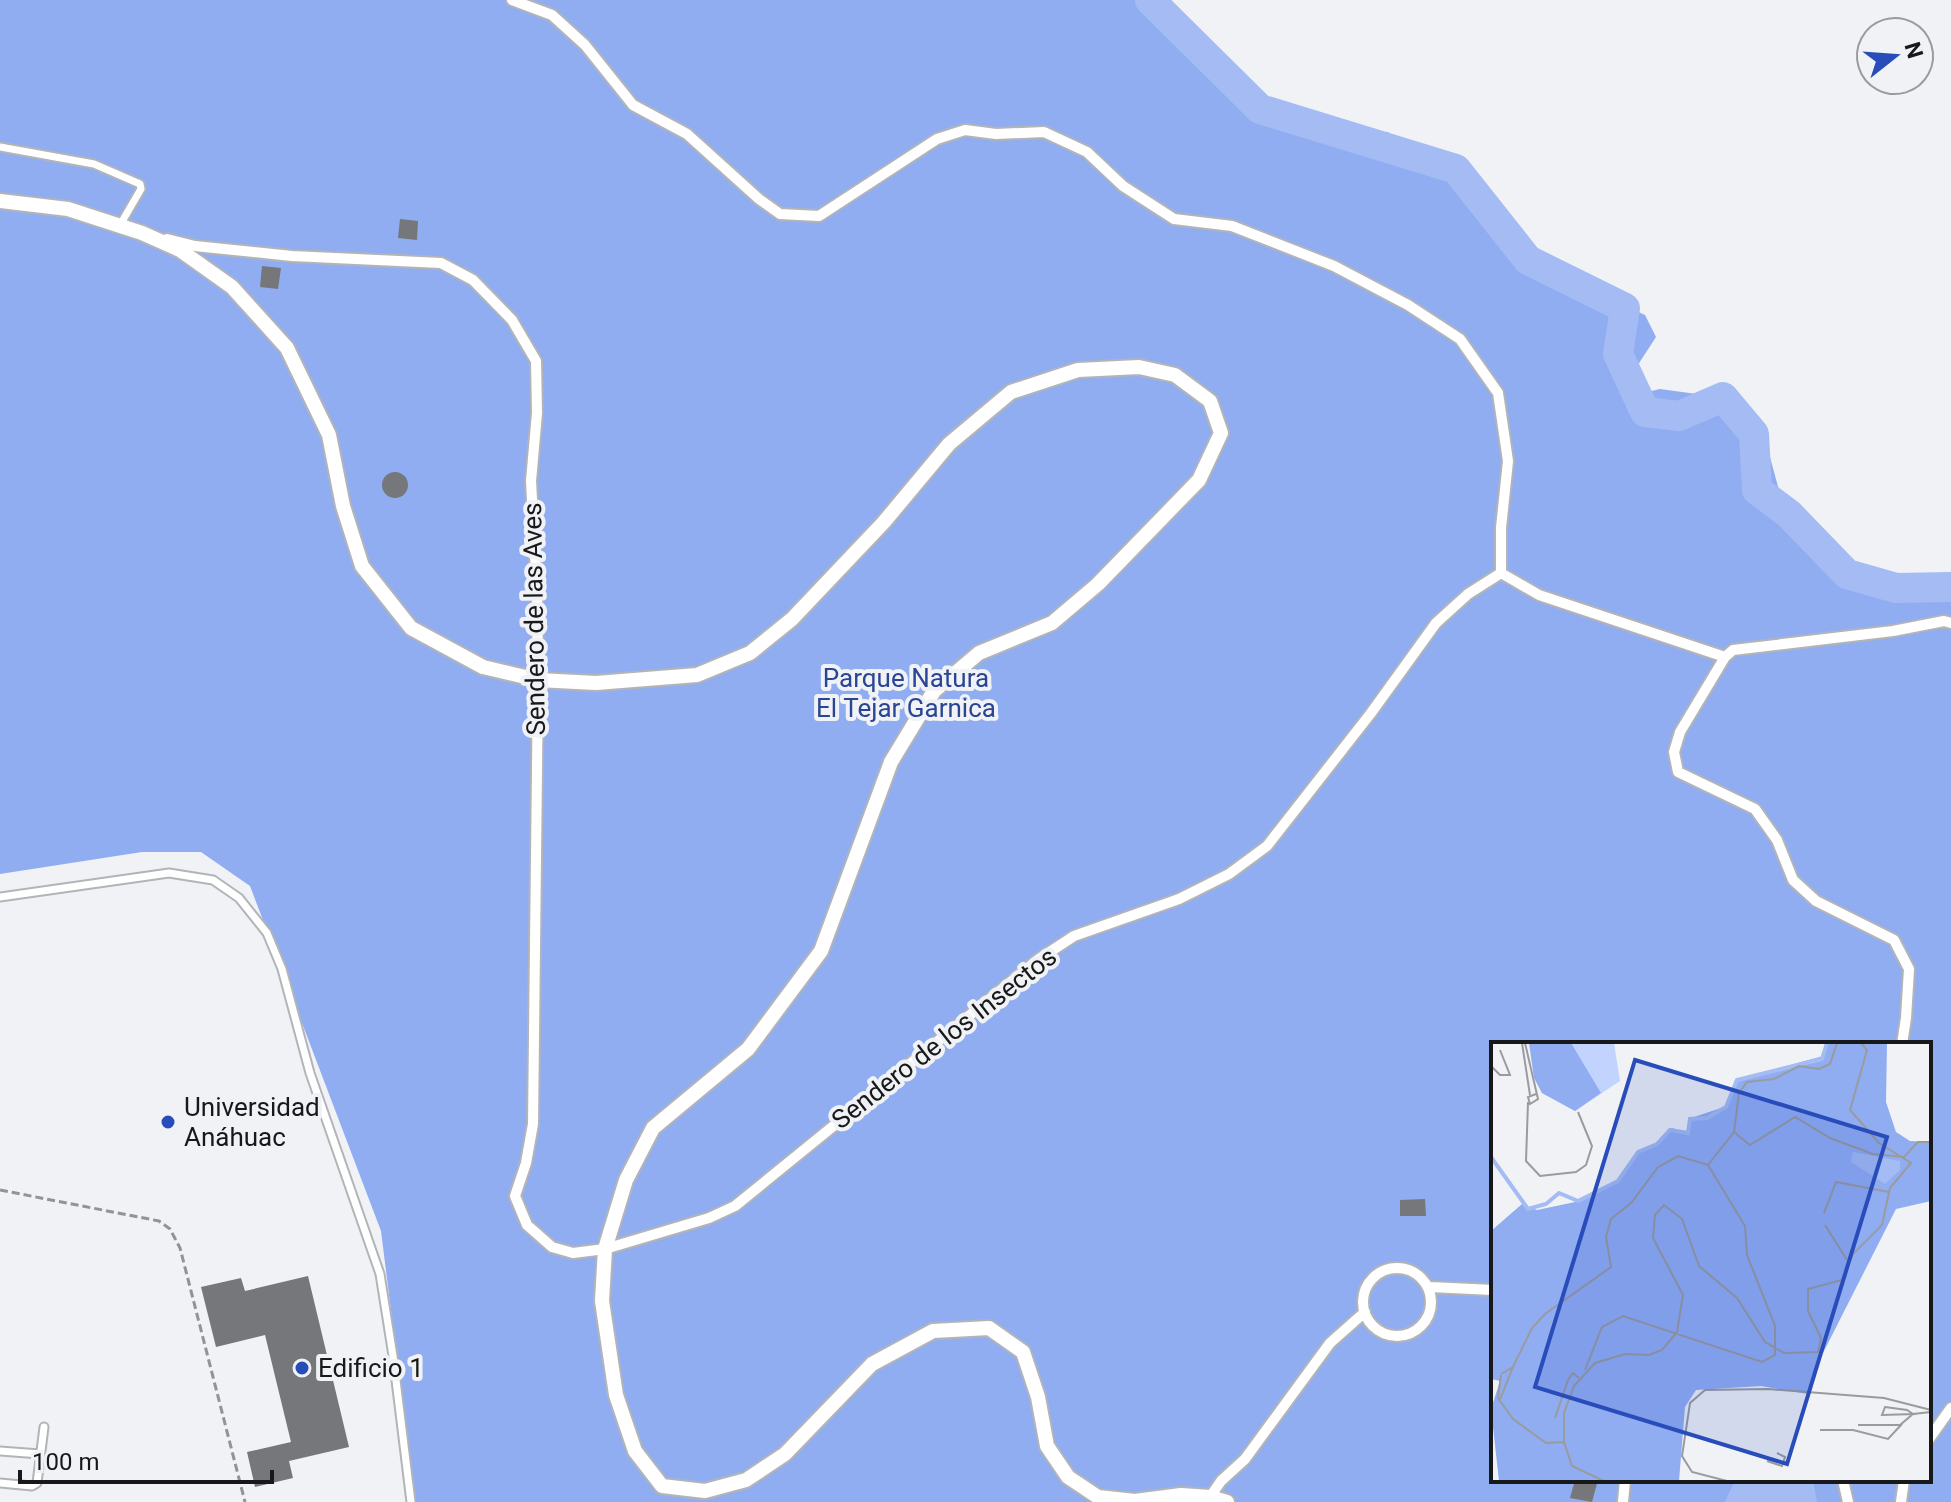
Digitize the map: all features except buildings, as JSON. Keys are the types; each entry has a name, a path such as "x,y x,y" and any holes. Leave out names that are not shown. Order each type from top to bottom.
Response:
{"street":[{"path":"512,0 552,15 585,45 633,105 687,134 780,214 819,216 937,139 951,134 965,130 996,134 1044,132 1087,152 1123,186 1174,219 1232,226 1334,266 1408,305 1460,339 1498,393 1508,461 1501,528 1501,573 1539,595 1725,657"},
{"path":"0,201 68,209 142,233 180,250 232,287 287,348 329,435 343,506 362,566 411,628 483,667 538,680 596,683 697,675 750,653 792,619 884,522 949,444 1011,392 1078,370 1139,367 1175,375 1210,401 1221,433 1199,480 1172,509 1098,584 1052,623 979,653 934,691 891,762 821,951 748,1049 653,1128 626,1180 605,1249 602,1301 616,1395 635,1451 662,1486 705,1491 746,1480 785,1454 872,1364 933,1331 989,1328 1023,1352 1038,1397 1047,1446 1068,1477 1098,1497 1135,1501 1181,1495 1227,1502"},
{"name":"Sendero de las Aves","path":"142,233 195,246 251,252 441,263 473,280 512,320 536,361 537,413 531,481 538,680 533,1124 515,1196 527,1225 552,1247 573,1253 605,1249"},
{"name":"Sendero de los Insectos","path":"605,1249 709,1218 735,1206 1039,959 1074,936 1179,899 1229,874 1267,846 1371,713 1436,623 1468,594 1501,573"},
{"path":"1902,1042 1909,969 1894,940 1816,901 1793,880 1777,840 1755,809 1678,772 1674,752 1680,732 1725,657 1733,650 1893,631 1944,621 1951,623"},
{"path":"1430,1287 1430,1311 1426,1321 1409,1334 1386,1335 1368,1322 1362,1300 1364,1289 1370,1279 1390,1268 1413,1271 1430,1287 1491,1290"},
{"path":"1210,1497 1221,1481 1252,1451 1330,1343 1365,1312"},
{"path":"1931,1436 1951,1408"},
{"path":"1623,1502 1625,1482"},
{"path":"1843,1482 1848,1502"},
{"path":"1901,1502 1904,1482"}],"lane":[{"path":"0,147 94,164 140,184 141,189 120,225"},
{"path":"0,897 169,873 213,880 239,898 267,933 282,969 310,1073 380,1274 411,1502"},
{"path":"0,1483 32,1486 37,1483 44,1427"},
{"path":"0,1451 40,1454"}],"path":[{"path":"0,1190 159,1221 170,1229 180,1248 245,1502"}],"green space":[{"name":"Parque Natura El Tejar Garnica","path":"0,0 1159,0 1180,13 1251,106 1302,126 1388,132 1423,162 1466,171 1508,216 1550,280 1594,291 1645,315 1656,337 1630,377 1634,395 1660,389 1704,395 1741,415 1770,457 1780,494 1854,581 1897,590 1951,576 1951,1502 415,1502 381,1231 250,886 201,852 142,852 0,874"}],"shaded area":[{"path":"1734,1482 1813,1482 1817,1502 1725,1502"}],"waterway":[{"path":"1150,0 1260,109 1456,169 1528,260 1625,308 1618,354 1645,412 1679,416 1723,397 1754,434 1757,490 1789,514 1847,574 1896,588 1951,587"}],"place":[{"name":"Universidad Anáhuac","path":"168,1122"},
{"name":"Edificio 1","path":"302,1368"}]}
